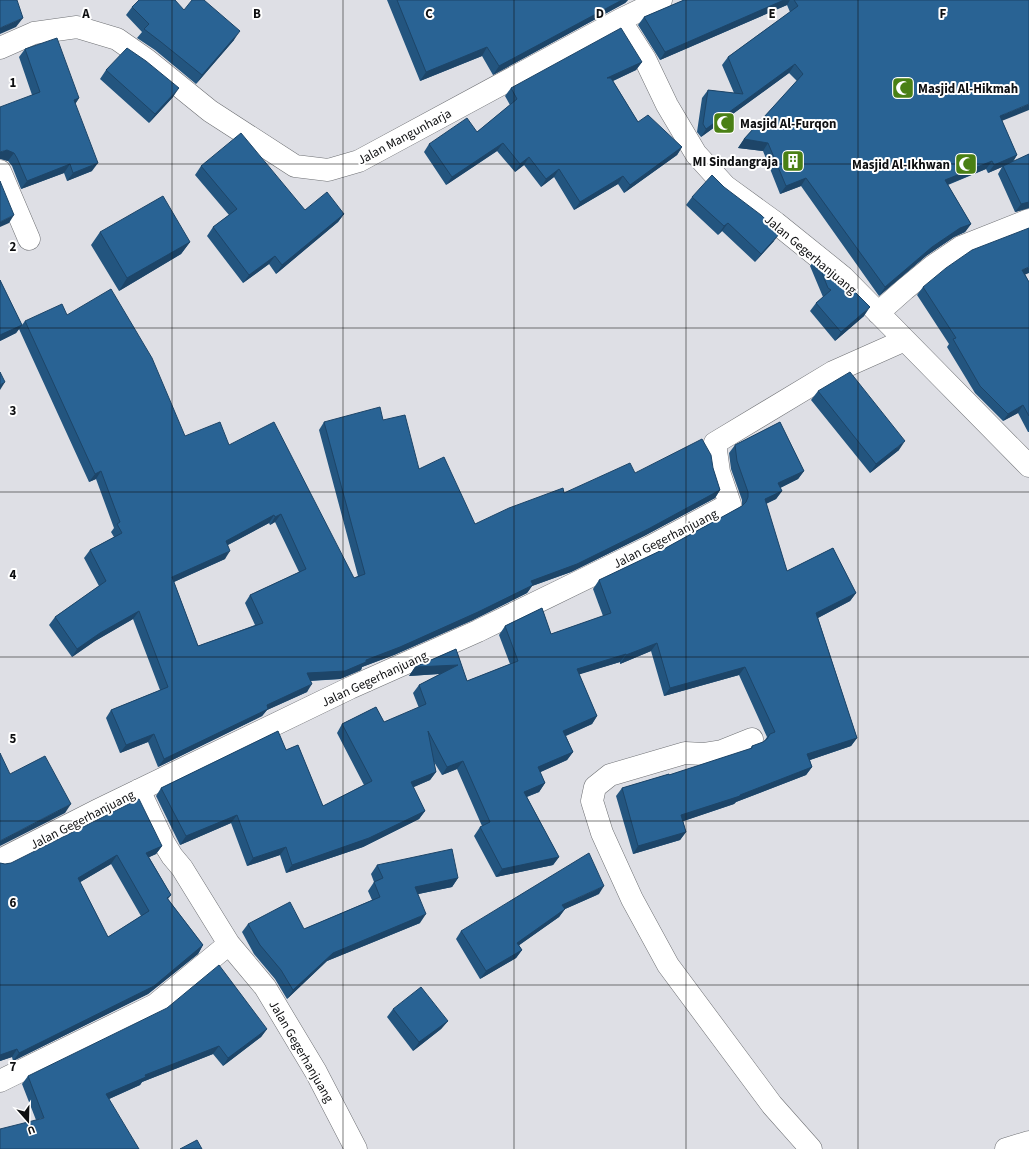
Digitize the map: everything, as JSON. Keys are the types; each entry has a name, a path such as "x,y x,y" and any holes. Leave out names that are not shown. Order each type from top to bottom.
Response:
{"street":[{"name":"Jalan Mangunharja","path":"0,48 34,33 77,27 116,39 147,60 210,111 295,166 328,170 359,161 620,20 661,0"},
{"name":"Jalan Gegerhanjuang","path":"0,860 139,790 350,688 478,631 650,547 730,504 719,472 715,443 833,372 905,340 843,277 776,222 725,186 696,154 667,105 645,59 620,20"},
{"path":"0,171 29,239"},
{"path":"878,314 933,266 962,247 1029,220"},
{"path":"905,340 1020,443 1029,466"},
{"path":"752,739 722,751 703,754 685,753 610,775 595,787 592,801 602,833 632,899 668,964 772,1105 811,1149"},
{"name":"Jalan Gegerhanjuang","path":"139,790 164,843 182,868 229,944 265,987 316,1072 356,1149"},
{"path":"0,1081 155,1006 229,944"},
{"path":"1006,1149 1029,1142"}],"building":[{"path":"0,0 17,0 23,18 0,28"},
{"path":"139,0 175,0 184,10 192,0 204,0 240,31 202,75 144,29 149,24 132,7"},
{"path":"397,0 622,0 499,66 487,47 426,72"},
{"path":"684,0 784,0 665,52 644,17"},
{"path":"794,0 1029,0 1029,104 1000,116 1017,155 994,165 992,161 945,180 971,224 960,228 932,247 885,287 806,178 786,186 768,143 744,139 803,74 795,64 706,129 703,124 708,90 743,94 728,57 798,6"},
{"path":"621,28 642,62 607,78 611,78 638,122 648,115 682,147 630,185 623,176 580,202 559,169 546,179 529,157 520,164 503,143 452,177 429,144 467,118 477,132 517,99 511,88"},
{"path":"57,38 79,98 74,100 98,163 73,173 70,164 27,181 14,153 7,150 0,152 0,107 40,92 25,49"},
{"path":"127,48 146,61 179,88 155,114 106,70"},
{"path":"241,133 305,210 327,192 344,214 282,265 275,256 249,275 213,227 237,209 201,166"},
{"path":"1029,154 1029,202 1021,204 1003,166"},
{"path":"712,175 724,187 761,215 780,233 761,254 728,223 724,226 692,197"},
{"path":"0,181 14,215 0,222"},
{"path":"163,196 190,242 127,278 100,232"},
{"path":"1029,228 1029,267 1022,270 1029,282 1029,416 1023,405 1008,414 980,386 953,339 956,338 923,287 946,268 972,250"},
{"path":"816,258 841,278 870,307 841,332 816,303 831,290 828,288"},
{"path":"0,280 22,325 0,335"},
{"path":"111,289 152,358 185,436 220,422 229,445 274,422 354,578 365,574 324,422 380,407 383,420 405,415 419,469 444,457 475,524 509,508 563,488 564,493 630,463 635,473 702,439 711,455 713,468 720,490 650,528 577,564 531,581 533,585 478,612 400,647 366,660 366,662 345,671 307,673 312,684 267,705 268,709 164,759 154,734 126,745 111,710 168,687 139,611 100,633 77,649 55,617 106,581 90,550 122,533 117,524 120,522 101,471 95,474 25,321 62,304 67,315","holes":["281,514 306,569 250,595 263,623 198,646 172,577 230,551 226,541 274,515 275,517"]},
{"path":"0,372 5,382 0,385"},
{"path":"850,372 905,441 876,464 818,391"},
{"path":"780,422 804,471 778,483 782,491 765,499 787,571 833,548 856,593 816,613 857,738 807,754 812,767 740,796 681,815 686,832 638,846 622,788 669,775 752,748 752,746 763,742 770,734 775,732 745,667 670,688 657,643 626,655 577,669 597,716 563,731 573,752 538,767 545,783 524,792 559,857 502,869 480,827 490,822 463,761 447,767 428,731 436,772 411,782 425,811 369,838 292,865 286,847 253,858 237,815 186,836 161,788 278,731 286,750 298,745 323,806 372,781 342,724 376,707 384,722 426,704 419,685 458,665 415,667 456,649 467,681 518,661 505,626 542,608 551,634 611,613 599,580 662,550 742,506 746,502 748,492 737,461 735,445"},
{"path":"0,753 10,774 45,756 71,804 0,841"},
{"path":"139,799 162,846 146,853 171,895 167,898 203,945 154,986 19,1053 17,1049 0,1055 0,863 11,863","holes":["117,855 149,911 108,937 78,878"]},
{"path":"452,849 458,878 415,887 426,914 333,953 293,990 281,970 260,945 248,924 290,902 304,929 380,897 374,882 383,878 377,865"},
{"path":"589,853 604,886 562,905 565,909 517,943 522,950 486,971 461,931"},
{"path":"219,965 267,1029 228,1058 219,1046 145,1075 146,1077 106,1094 139,1149 0,1149 0,1129 44,1118 28,1076 167,1008"},
{"path":"421,987 448,1021 419,1042 393,1009"},
{"path":"197,1140 202,1149 180,1149"}],"place":[{"name":"Masjid Al-Hikmah","path":"903,88"},
{"name":"Masjid Al-Furqon","path":"724,123"},
{"name":"MI Sindangraja","path":"793,161"},
{"name":"Masjid Al-Ikhwan","path":"966,164"}]}
